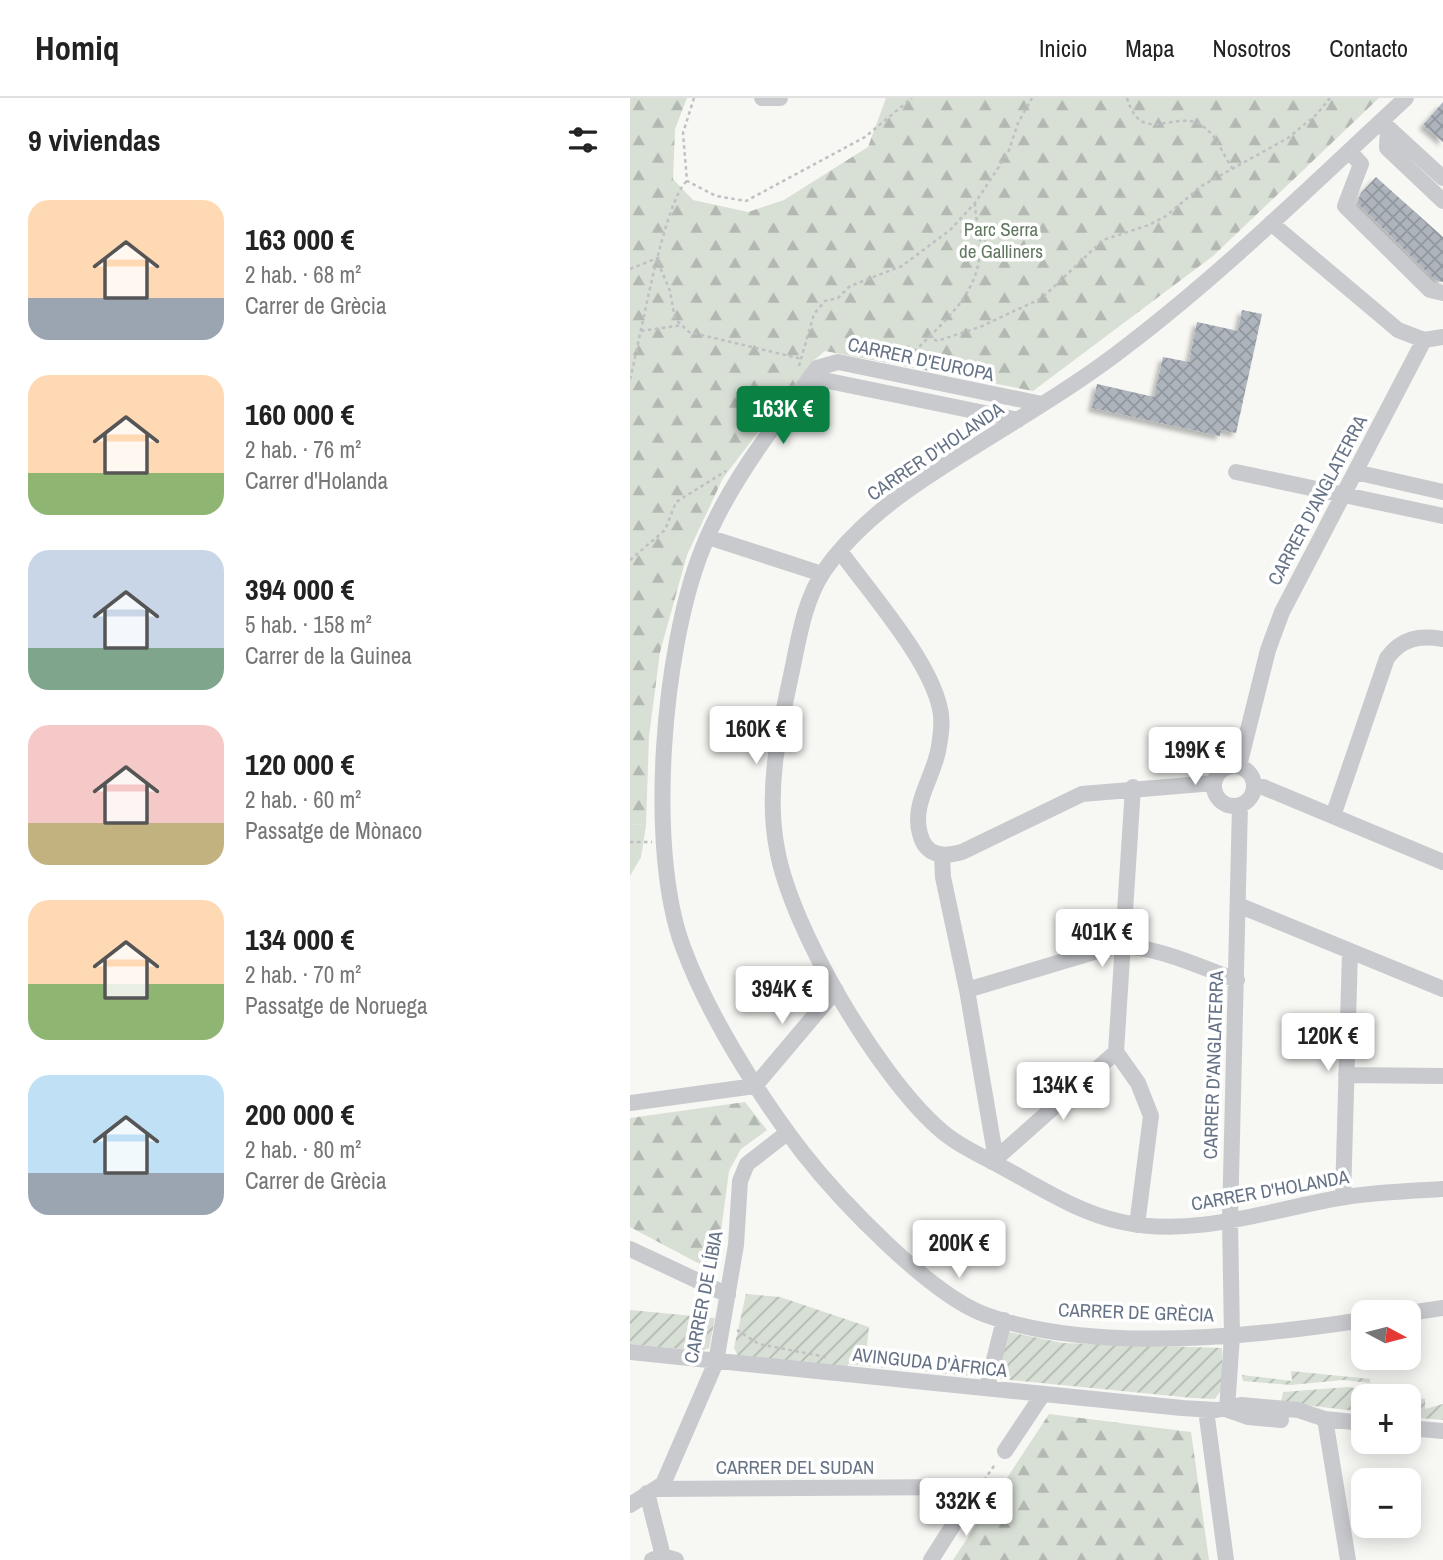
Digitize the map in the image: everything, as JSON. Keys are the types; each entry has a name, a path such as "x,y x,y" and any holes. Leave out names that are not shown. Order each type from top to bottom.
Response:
{"street":[{"path":"762,98 780,98"},
{"name":"CARRER D'HOLANDA","path":"1406,98 1385,124 1349,151 1271,223 1130,344 1018,420 909,489 853,536 822,574 805,614 774,762 774,823 777,851 797,913 836,990 914,1105 940,1131 992,1162 1074,1206 1138,1225 1163,1226 1230,1220 1343,1197 1443,1189"},
{"path":"1385,124 1443,178"},
{"path":"1385,124 1387,148 1443,201"},
{"path":"1349,151 1361,164 1345,206 1430,290 1443,293"},
{"path":"1271,223 1398,330 1424,340 1443,337"},
{"name":"CARRER D'ANGLATERRA","path":"1239,766 1274,632 1424,340"},
{"name":"CARRER D'EUROPA","path":"806,383 817,368 838,362 1042,404"},
{"name":"CARRER D'EUROPA","path":"806,383 814,378 1018,420"},
{"name":"CARRER DE GRÈCIA","path":"806,383 745,471 708,537 694,577 671,678 663,764 672,905 684,950 755,1086 822,1178 914,1267 962,1304 1003,1320 1040,1329 1101,1335 1274,1334 1351,1322"},
{"path":"1236,472 1443,516"},
{"path":"1355,472 1443,492"},
{"path":"708,537 822,574"},
{"path":"840,551 917,658 937,698 942,724 939,752 921,801 919,826 926,846 933,853 942,856 977,846 1082,794 1214,783 1226,767 1239,766 1250,773 1254,786 1251,798 1240,805 1232,806 1218,799 1214,783"},
{"path":"1333,816 1387,658 1402,642 1422,637 1443,639"},
{"path":"1254,786 1443,862"},
{"path":"1133,788 1125,946 1116,1052 1144,1095 1151,1116 1138,1225"},
{"name":"CARRER D'ANGLATERRA","path":"1227,1409 1232,1336 1230,1220 1240,805"},
{"path":"942,856 943,877 967,990 994,1148 992,1162"},
{"path":"1238,905 1443,989"},
{"path":"967,990 1114,946 1142,948 1237,981"},
{"path":"1343,1197 1350,951"},
{"path":"630,1103 755,1086 836,990"},
{"path":"992,1162 1116,1052"},
{"path":"1346,1075 1443,1076"},
{"name":"CARRER DE LÍBIA","path":"630,1505 663,1484 716,1362 736,1245 740,1181 747,1164 787,1133"},
{"path":"630,1249 728,1295"},
{"path":"1421,1311 1443,1308"},
{"path":"987,1388 1003,1320"},
{"name":"AVINGUDA D'ÀFRICA","path":"630,1352 1206,1410 1227,1409 1248,1417 1351,1422"},
{"path":"1005,1451 1043,1394"},
{"path":"1206,1410 1226,1560"},
{"path":"1325,1419 1348,1560"},
{"path":"1421,1429 1443,1431"},
{"name":"CARRER DEL SUDAN","path":"652,1491 964,1487 975,1492"},
{"path":"652,1491 664,1559"},
{"path":"931,1560 975,1492"}],"path":[{"path":"630,379 673,200 687,181 683,133 694,98"},
{"path":"687,181 716,196 746,201 865,137 912,98"},
{"path":"658,262 670,291 675,319 689,332 802,359 814,314 825,301 838,298 850,286 902,266 950,230 975,204 1008,153 1018,123 1032,98"},
{"path":"1127,98 1137,118 1150,125 1183,119 1205,127 1232,169"},
{"path":"928,336 937,341 944,340 980,327 1042,298 1103,240 1166,216 1203,186 1288,138 1317,114 1330,98"},
{"path":"897,375 928,336 956,312 972,284 980,242 975,204"},
{"path":"630,268 660,257"},
{"path":"641,331 682,325"},
{"path":"630,560 665,530 677,502 703,482 730,469"},
{"path":"630,842 666,842"},
{"path":"975,1492 1005,1451"}],"green space":[{"name":"Parc Serra de Galliners","path":"630,98 687,98 675,129 673,179 693,200 748,212 784,200 868,147 886,98 1379,98 1213,256 1033,391 825,351 812,362 723,478 687,555 660,652 649,736 646,825 630,824"},
{"path":"630,824 646,825 641,857 630,876"},
{"path":"745,1102 767,1130 741,1149 729,1171 716,1269 696,1262 630,1227 630,1118"},
{"path":"746,1294 780,1297 869,1327 866,1353 986,1366 1009,1332 1063,1343 1222,1348 1222,1389 1215,1399 1193,1398 848,1364 847,1369 739,1358 734,1348"},
{"path":"630,1310 715,1318 709,1348 701,1351 630,1344"},
{"path":"1291,1371 1370,1379 1370,1383 1343,1380 1291,1385 1243,1381 1242,1375 1292,1381"},
{"path":"1351,1387 1351,1411 1281,1402 1283,1392"},
{"path":"1421,1398 1425,1399 1425,1409 1443,1404 1443,1420 1421,1418"},
{"path":"1049,1414 1191,1432 1209,1560 953,1560"}],"building":[{"path":"1443,102 1443,142 1423,125"},
{"path":"1376,177 1443,237 1443,282 1435,280 1357,203 1361,193"},
{"path":"1242,310 1262,314 1236,433 1221,430 1220,436 1092,408 1097,384 1154,397 1163,357 1189,362 1197,322 1238,331"}]}
